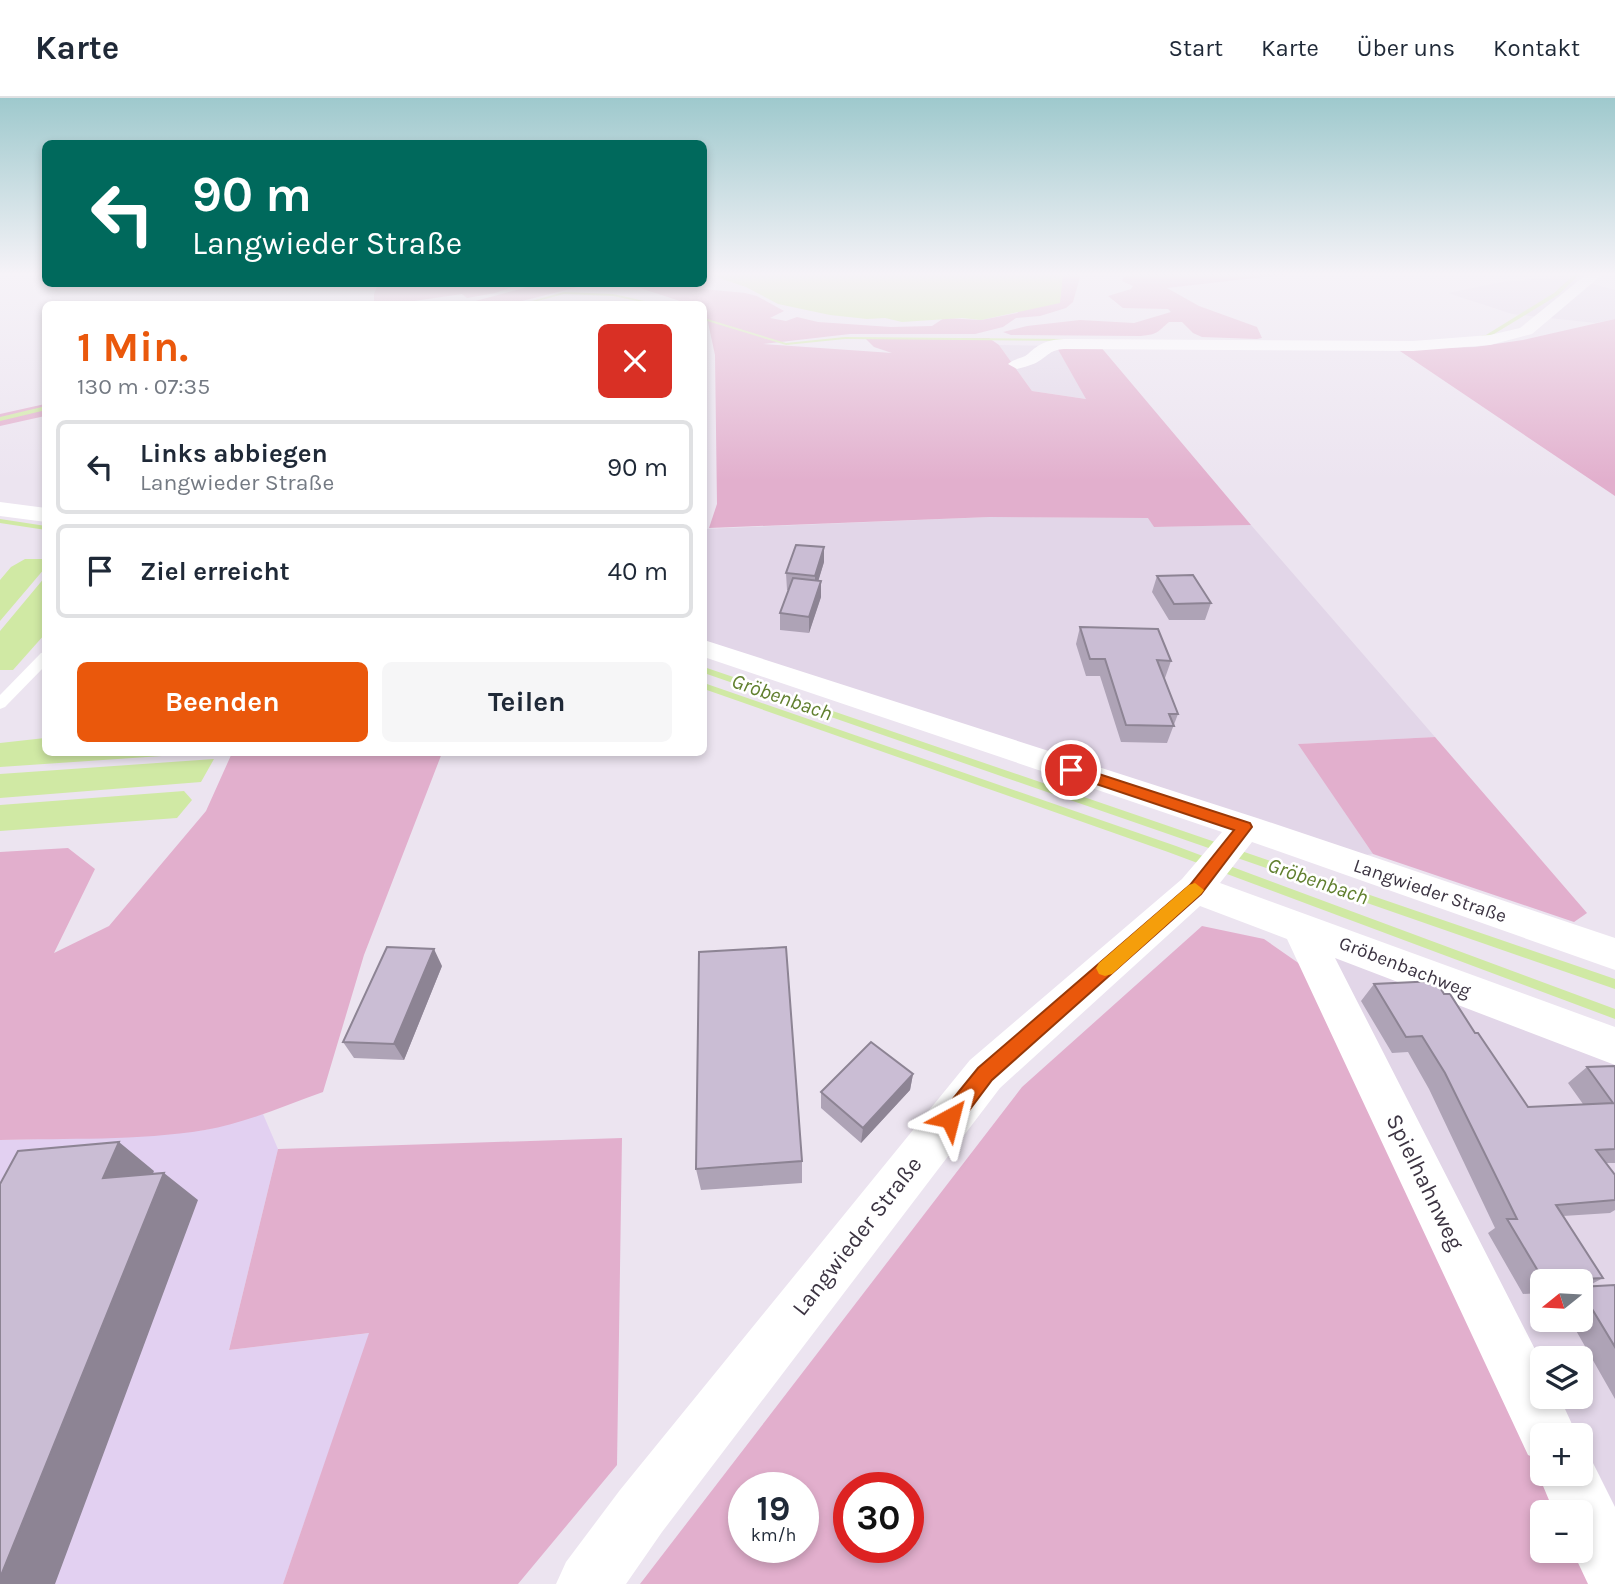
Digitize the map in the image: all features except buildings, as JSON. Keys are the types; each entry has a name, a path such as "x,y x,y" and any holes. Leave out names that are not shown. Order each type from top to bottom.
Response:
{"street":[{"path":"1017,364 1035,358 1043,348 1064,344 1413,346 1460,342"},
{"path":"0,509 42,514"},
{"name":"Langwieder Straße","path":"707,649 1245,827 1615,954"},
{"name":"Langwieder Straße","path":"588,1584 650,1500 985,1074 1195,890 1245,827"},
{"name":"Gröbenbachweg","path":"1195,890 1615,1046"},
{"name":"Spielhahnweg","path":"1301,928 1542,1423"},
{"path":"1573,1486 1615,1572"}],"lane":[{"path":"0,704 42,660"}],"shaded area":[{"path":"712,342 777,342 763,344 892,353 874,347 869,342 995,342 1032,391 1086,399 1056,346 1100,346 1251,525 1154,527 1148,518 990,517 709,528 717,504 715,355"},
{"path":"1507,342 1615,342 1615,496 1397,349 1475,347"},
{"path":"999,345 1056,346 1087,399 1032,391"},
{"path":"42,405 42,417 0,426 0,414"},
{"path":"990,517 1149,518 1154,527 1251,525 1435,737 1299,744 1373,854 1336,859 707,649 707,529"},
{"path":"25,559 42,559 42,572 0,621 0,580 11,567"},
{"path":"42,581 42,637 13,670 0,670 0,631"},
{"path":"1435,737 1587,913 1574,922 1373,854 1298,744"},
{"path":"42,738 42,756 162,756 0,767 0,743"},
{"path":"231,756 441,756 364,955 323,1092 250,1119 180,1134 0,1140 0,852 68,848 95,869 54,953 109,926 206,811"},
{"path":"214,759 201,782 0,798 0,774"},
{"path":"184,791 192,800 177,818 0,831 0,805"},
{"path":"1202,926 1264,939 1317,976 1530,1424 1530,1486 1560,1486 1566,1500 1530,1500 1530,1563 1590,1563 1606,1584 640,1584 1022,1087"},
{"path":"1318,943 1615,1052 1615,1546 1585,1486 1593,1486 1593,1423 1554,1423 1547,1409 1593,1409 1593,1346 1530,1346 1530,1374"},
{"path":"263,1114 278,1149 229,1350 370,1333 283,1584 0,1584 0,1140 121,1137 205,1130"},
{"path":"622,1138 617,1465 518,1584 283,1584 369,1333 229,1350 278,1149"}],"waterway":[{"path":"781,342 802,342"},
{"path":"0,419 42,409"},
{"name":"Gröbenbach","path":"0,521 42,527"},
{"name":"Gröbenbach","path":"707,671 1615,984"},
{"path":"707,687 1172,849 1615,1014"}],"slow traffic":[{"path":"1105,968 1195,890"}],"route":[{"path":"950,1118 985,1074 1195,890 1245,827 1071,770"}]}
